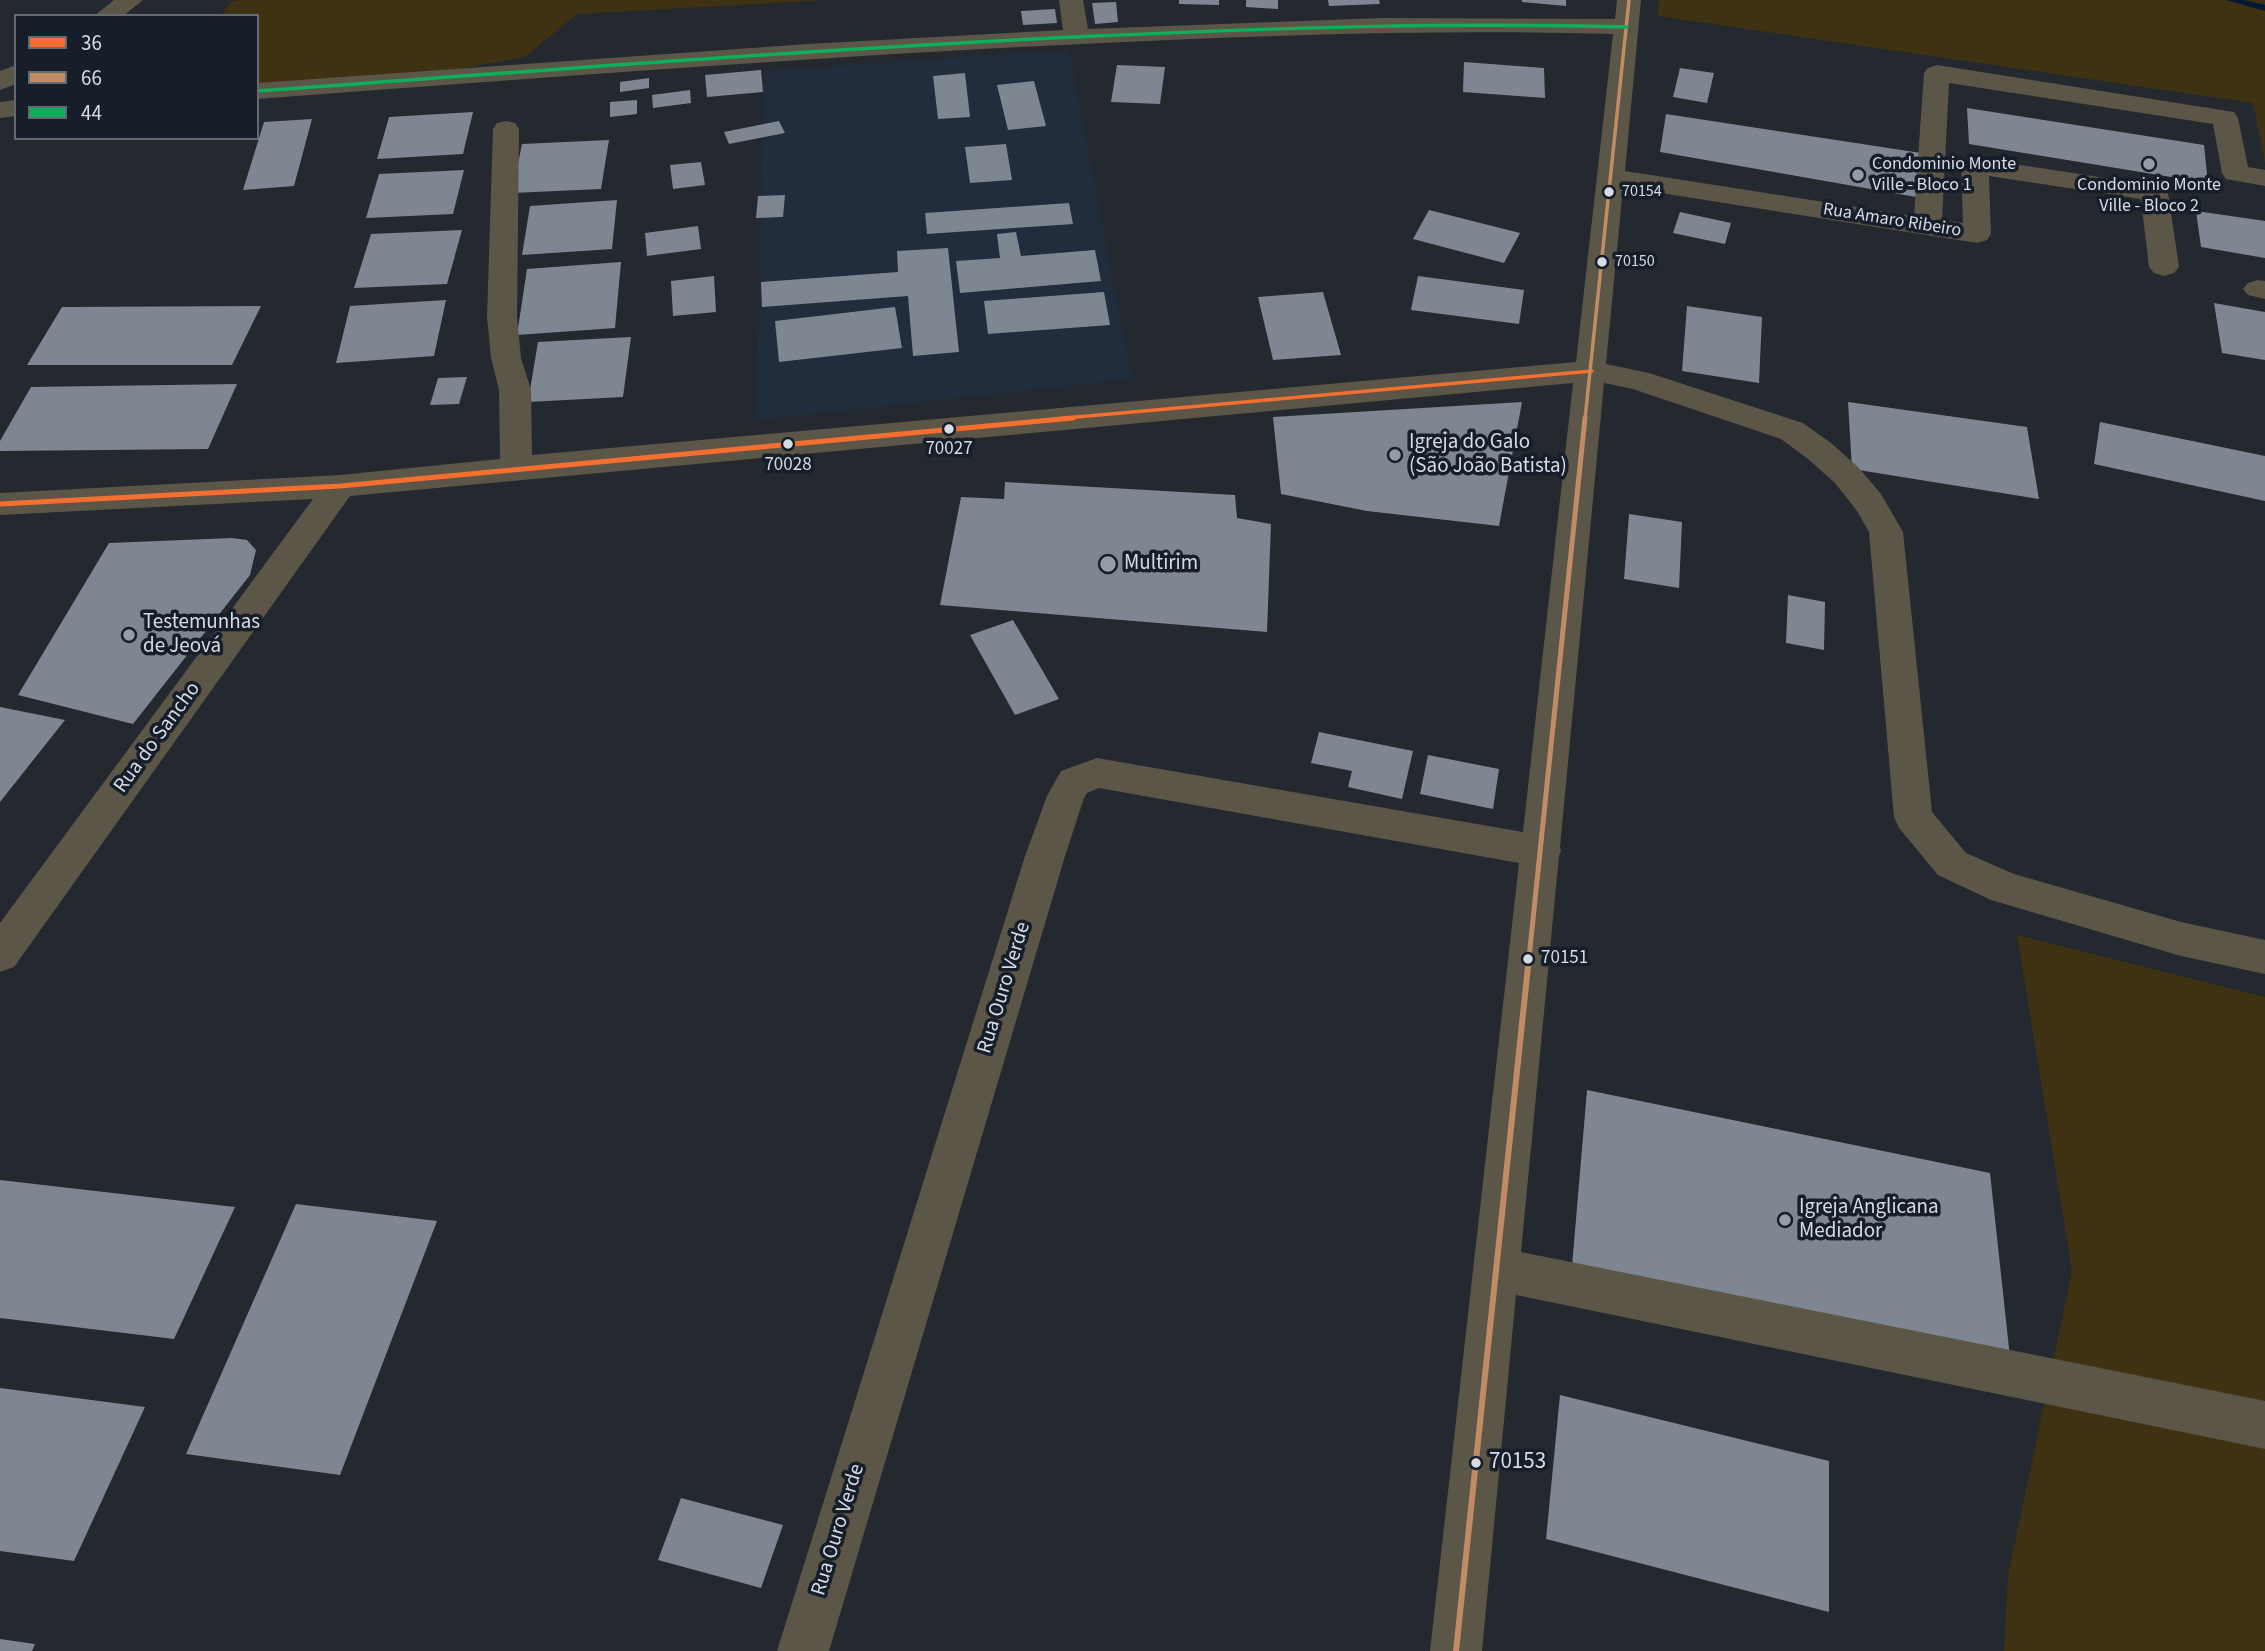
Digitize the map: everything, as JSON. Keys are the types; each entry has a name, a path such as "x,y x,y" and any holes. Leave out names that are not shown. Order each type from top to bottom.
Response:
{"street":[{"path":"109,14 131,0"},
{"path":"1071,0 1076,36"},
{"path":"259,91 507,75 781,52 1076,36 1235,20 1454,23 1628,13 1456,1651"},
{"path":"1927,226 1937,72 2225,118 2236,173 2265,178"},
{"path":"506,129 502,317 506,358 514,390 516,467"},
{"name":"Rua Amaro Ribeiro","path":"1612,177 1977,234 1975,166 2154,193 2164,267"},
{"path":"0,504 340,486 516,467 1592,371 1638,380 1792,431 1815,445 1875,509 1886,532 1913,817 1952,864 2005,888 2181,939 2265,957"},
{"name":"Rua do Sancho","path":"0,955 340,486"},
{"name":"Rua Ouro Verde","path":"803,1651 1045,856 1066,796 1074,782 1097,773 1542,851"},
{"path":"1497,1269 2265,1425"}],"shaded area":[{"path":"826,0 577,14 525,57 446,71 259,85 259,14 222,14 231,2"},
{"path":"1659,0 2265,0 2265,163 2253,103 1658,16"},
{"path":"1069,50 1132,379 756,420 764,71"},
{"path":"2017,935 2265,997 2265,1651 2004,1651 2008,1576 2072,1271"}],"building":[{"path":"1179,0 1219,0 1219,5 1179,4"},
{"path":"1246,0 1278,0 1278,9 1246,7"},
{"path":"1328,0 1379,0 1380,4 1329,6"},
{"path":"1566,0 1566,6 1522,2"},
{"path":"1116,2 1118,22 1095,24 1092,3"},
{"path":"1055,9 1057,23 1023,25 1021,11"},
{"path":"1464,62 1544,68 1545,98 1463,92"},
{"path":"1117,65 1165,67 1160,104 1111,102"},
{"path":"1680,68 1714,73 1707,103 1673,97"},
{"path":"761,70 763,92 707,97 705,75"},
{"path":"965,73 970,117 938,119 933,76"},
{"path":"649,78 649,88 620,92 620,82"},
{"path":"1034,81 1046,126 1008,130 997,85"},
{"path":"690,90 691,103 653,108 652,95"},
{"path":"637,100 637,114 610,117 610,102"},
{"name":"Condominio Monte Ville - Bloco 2","path":"1967,108 2204,145 2208,183 1969,144"},
{"path":"473,112 463,154 377,159 389,117"},
{"name":"Condominio Monte Ville - Bloco 1","path":"1666,114 1921,153 1922,198 1660,152"},
{"path":"312,119 294,186 243,190 259,140 264,122"},
{"path":"779,121 785,133 729,144 724,132"},
{"path":"609,140 601,189 512,193 522,144"},
{"path":"1006,144 1012,180 970,183 965,147"},
{"path":"701,162 705,185 673,189 670,165"},
{"path":"464,170 453,214 366,218 379,174"},
{"path":"785,195 783,217 756,218 758,196"},
{"path":"617,200 612,249 522,255 530,206"},
{"path":"1069,203 1073,224 927,234 925,213"},
{"path":"1429,210 1520,233 1504,263 1413,239"},
{"path":"2196,211 2265,221 2265,258 2201,247"},
{"path":"1680,212 1731,223 1725,244 1673,233"},
{"path":"698,226 701,249 647,256 645,233"},
{"path":"462,230 447,284 354,288 371,234"},
{"path":"1016,232 1021,256 1095,250 1101,281 960,293 956,261 1000,258 997,234"},
{"path":"948,248 959,352 913,356 908,296 762,307 761,282 898,272 897,251"},
{"path":"621,262 615,328 517,335 527,269"},
{"path":"714,276 716,312 673,316 671,281"},
{"path":"1418,276 1524,290 1519,324 1411,310"},
{"path":"1104,292 1110,325 988,334 984,301"},
{"path":"1323,292 1341,355 1273,360 1258,297"},
{"path":"446,300 434,356 336,363 350,306"},
{"path":"2214,303 2265,312 2265,360 2222,353"},
{"path":"261,306 232,365 27,365 62,307"},
{"path":"1687,306 1762,317 1759,383 1682,371"},
{"path":"895,307 902,348 779,362 775,321"},
{"path":"631,337 623,397 528,402 538,342"},
{"path":"467,377 459,404 430,405 438,378"},
{"path":"237,384 208,449 0,451 0,441 31,387"},
{"name":"Igreja do Galo (São João Batista)","path":"1522,402 1499,526 1367,511 1281,494 1273,417"},
{"path":"1848,402 2027,427 2039,499 1852,469"},
{"path":"2100,422 2265,456 2265,501 2094,464"},
{"name":"Multirim","path":"1005,482 1235,495 1237,518 1271,524 1267,632 940,605 961,497 1004,499"},
{"path":"1629,514 1682,522 1679,588 1624,579"},
{"name":"Testemunhas de Jeová","path":"232,538 247,540 256,550 250,575 133,724 18,695 109,543"},
{"path":"1788,595 1825,602 1824,650 1786,643"},
{"path":"1013,620 1059,699 1015,715 970,635"},
{"path":"0,707 65,720 0,802"},
{"path":"1319,732 1413,751 1402,799 1348,787 1352,771 1311,763"},
{"path":"1428,755 1499,769 1493,809 1420,794"},
{"name":"Igreja Anglicana Mediador","path":"1587,1090 1990,1173 2010,1357 1572,1266"},
{"path":"0,1180 235,1207 174,1339 0,1318"},
{"path":"296,1204 437,1221 340,1475 186,1454"},
{"path":"0,1388 145,1407 74,1561 0,1551"},
{"path":"1560,1395 1829,1461 1829,1612 1546,1539"},
{"path":"681,1498 783,1525 761,1588 658,1560"},
{"path":"0,1639 35,1644 32,1651 0,1651"}],"waterway":[{"path":"2231,0 2265,8"}],"transit line":[{"name":"66","path":"1456,1651 1629,0"},
{"name":"44","path":"259,91 698,59 1028,39 1382,25 1627,27"},
{"name":"36","path":"0,504 340,486 1592,371"}],"place":[{"name":"Condominio Monte Ville - Bloco 2","path":"2149,164"},
{"name":"Condominio Monte Ville - Bloco 1","path":"1858,175"},
{"name":"70154","path":"1609,192"},
{"name":"70150","path":"1602,262"},
{"name":"70027","path":"949,429"},
{"name":"70028","path":"788,444"},
{"name":"Igreja do Galo (São João Batista)","path":"1395,455"},
{"name":"Multirim","path":"1108,564"},
{"name":"Testemunhas de Jeová","path":"129,635"},
{"name":"70151","path":"1528,959"},
{"name":"Igreja Anglicana Mediador","path":"1785,1220"},
{"name":"70153","path":"1476,1463"}]}
